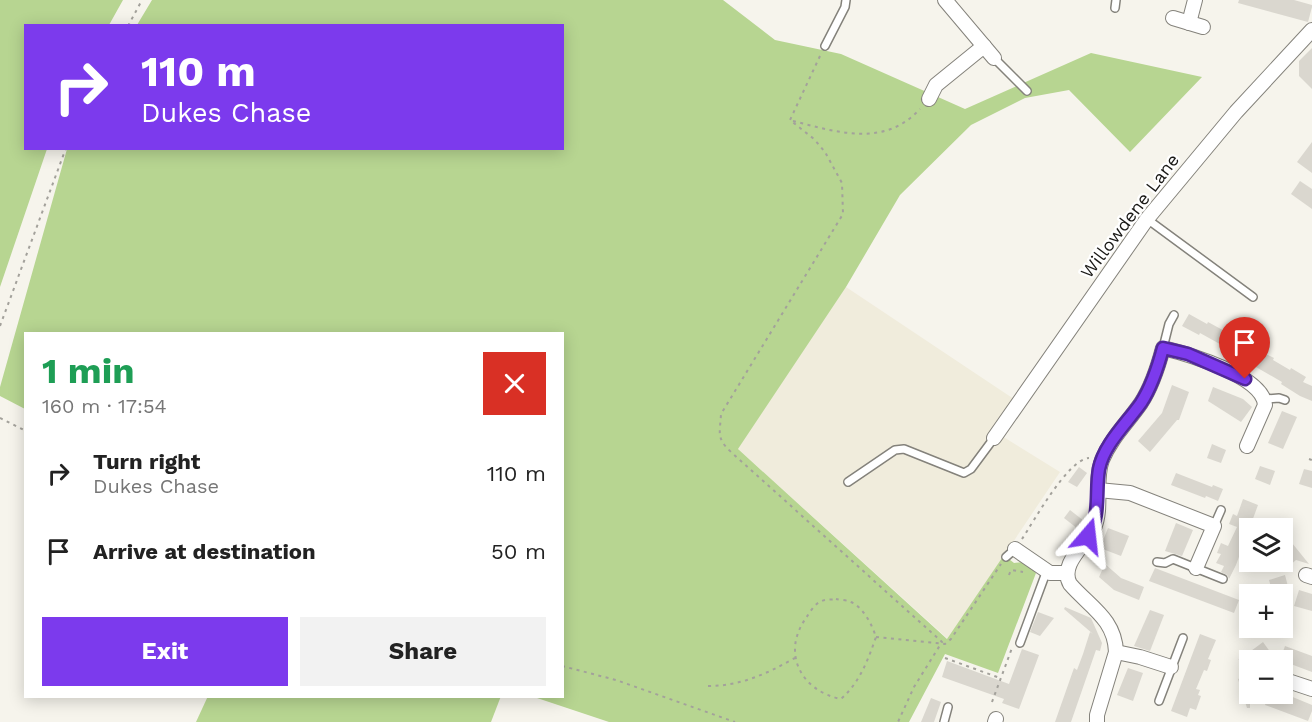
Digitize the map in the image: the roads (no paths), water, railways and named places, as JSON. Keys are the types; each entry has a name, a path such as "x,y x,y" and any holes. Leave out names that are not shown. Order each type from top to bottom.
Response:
{"street":[{"path":"945,0 994,57"},
{"path":"1189,23 1195,0"},
{"path":"1173,18 1203,27"},
{"name":"Willowdene Lane","path":"994,438 1147,219 1236,112 1312,30"},
{"path":"929,99 936,85 984,46"},
{"path":"1097,722 1097,715 1116,652 1114,632 1098,610 1070,584 1068,566 1094,527 1099,469 1103,458 1111,443 1143,401 1157,372 1163,348 1188,354 1233,374 1262,393 1265,405 1247,446"},
{"path":"1098,490 1130,493 1214,526 1196,568"},
{"path":"1011,553 1055,573 1067,573"},
{"path":"1116,652 1171,667"},
{"path":"1293,683 1312,689"}],"lane":[{"path":"825,46 846,0"},
{"path":"994,57 1027,91"},
{"path":"1147,219 1253,297"},
{"path":"1163,348 1169,324 1174,315"},
{"path":"1265,399 1285,400"},
{"path":"848,482 895,450 904,448 964,473 971,469 994,438"},
{"path":"1214,526 1221,510"},
{"path":"1157,562 1165,563 1173,559 1223,579"},
{"path":"1020,643 1047,570"},
{"path":"1159,700 1183,638"},
{"path":"948,707 944,721 953,722"}]}
